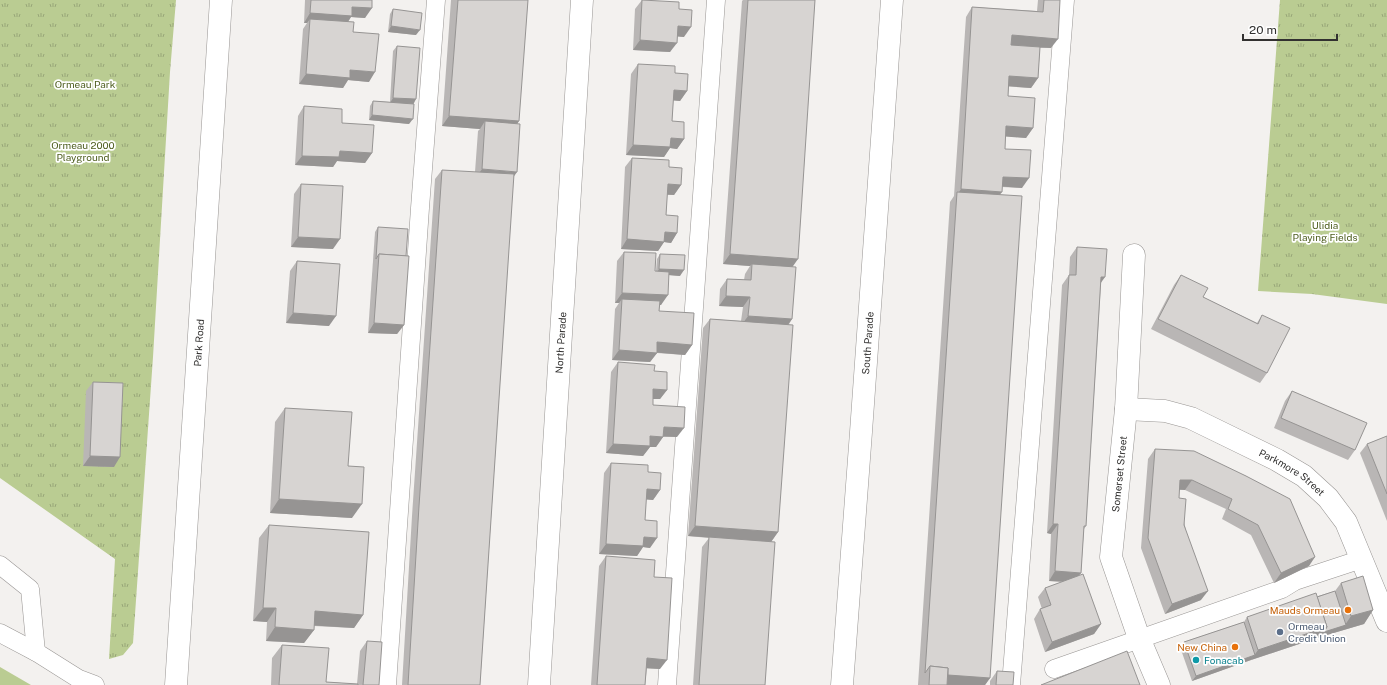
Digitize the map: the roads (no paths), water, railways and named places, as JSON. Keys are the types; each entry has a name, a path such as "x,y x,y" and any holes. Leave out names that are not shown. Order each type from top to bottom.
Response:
{"street":[{"name":"Park Road","path":"176,685 222,0"},
{"name":"North Parade","path":"538,685 582,0"},
{"name":"South Parade","path":"842,685 862,432 892,0"},
{"name":"Somerset Street","path":"1134,255 1126,409 1111,557 1139,638 1159,685"},
{"name":"Parkmore Street","path":"1126,409 1165,411 1190,418 1277,460 1304,476 1328,498 1346,522 1387,621"}],"lane":[{"path":"386,685 419,216 436,0"},
{"path":"667,685 716,0"},
{"path":"1011,685 1065,0"},
{"path":"1054,669 1282,588 1295,581 1362,559"},
{"path":"0,565 30,589 36,652"},
{"path":"0,633 36,652 79,679 95,685"}],"place":[{"name":"Mauds Ormeau","path":"1348,610"},
{"name":"Ormeau Credit Union","path":"1280,632"},
{"name":"New China","path":"1235,647"},
{"name":"Fonacab","path":"1196,660"}],"park label":[{"name":"Ormeau Park","path":"85,84"},
{"name":"Ormeau 2000 Playground","path":"83,150"},
{"name":"Ulidia Playing Fields","path":"1325,230"}]}
